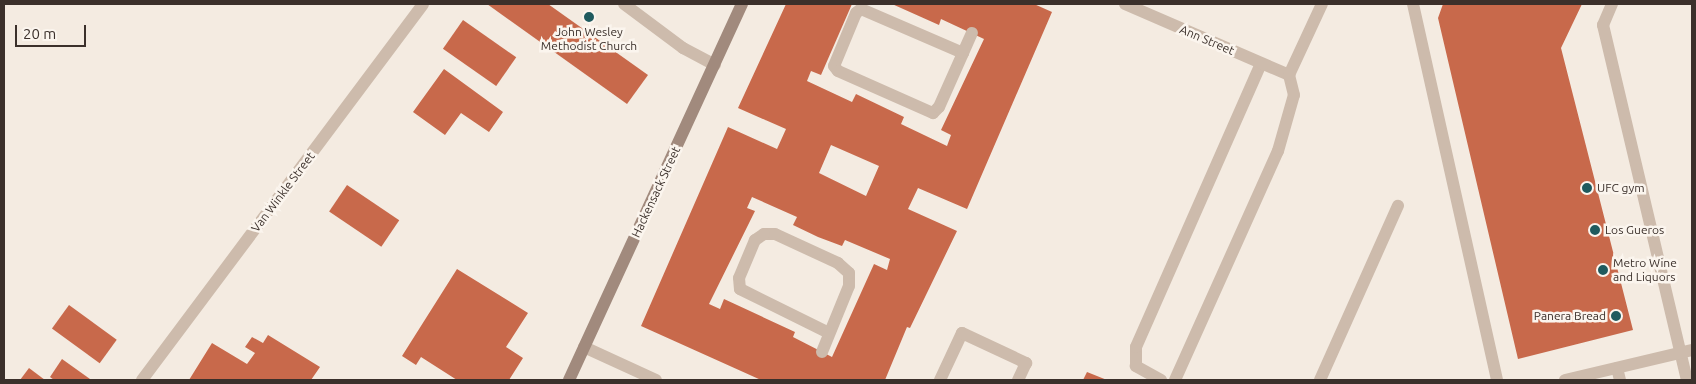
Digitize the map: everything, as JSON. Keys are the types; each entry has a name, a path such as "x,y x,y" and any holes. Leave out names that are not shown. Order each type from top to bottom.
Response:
{"main road":[{"name":"Hackensack Street","path":"569,380 742,4"}],"street":[{"name":"Van Winkle Street","path":"142,380 424,4"},
{"path":"624,4 683,48 715,65"},
{"name":"Ann Street","path":"1125,4 1290,75"},
{"path":"1174,380 1278,151 1294,95 1290,75 1322,4"},
{"path":"1413,4 1497,380"},
{"path":"1612,4 1603,25 1687,351 1687,380"},
{"path":"963,53 861,9 856,13 834,66 846,75 933,113 963,53 972,33"},
{"path":"1161,380 1136,366 1136,347 1261,64"},
{"path":"1320,380 1398,206"},
{"path":"822,352 849,286 848,274 838,263 775,234 764,234 754,240 739,278 740,289 829,333"},
{"path":"940,380 962,333 1026,363 1018,380"},
{"path":"584,347 656,380"},
{"path":"1565,380 1619,374 1687,351"}],"building":[{"path":"487,4 548,4 648,75 627,104"},
{"path":"786,4 852,4 821,75 811,71 807,81 852,102 856,94 904,117 901,124 947,146 951,135 941,130 984,39 941,19 939,25 892,4 1034,4 1052,12 967,209 918,188 908,209 957,231 910,328 907,327 885,380 761,380 641,326 728,127 777,149 786,129 738,108","holes":["831,145 879,166 866,196 819,173","752,197 797,217 793,225 818,237 842,246 845,240 890,259 887,270 874,264 832,357 793,337 795,332 724,299 720,309 709,304 755,211 747,208"]},
{"path":"1443,4 1582,4 1561,48 1633,330 1518,359 1438,18"},
{"path":"463,20 516,57 496,86 443,49"},
{"path":"444,69 503,112 489,132 461,113 445,135 413,112"},
{"path":"347,185 399,220 381,247 329,212"},
{"path":"457,269 528,313 506,347 523,358 509,380 457,380 421,357 416,365 402,356"},
{"path":"69,305 117,340 100,363 52,328"},
{"path":"268,335 320,367 311,380 189,380 212,343 247,364 255,353 245,347 252,337 263,343"},
{"path":"62,359 90,379 54,380 50,377"},
{"path":"29,368 45,380 20,380"},
{"path":"1087,372 1107,380 1083,380"}],"place":[{"name":"John Wesley Methodist Church","path":"589,17"},
{"name":"UFC gym","path":"1587,188"},
{"name":"Los Gueros","path":"1595,230"},
{"name":"Metro Wine and Liquors","path":"1603,270"},
{"name":"Panera Bread","path":"1616,316"}]}
